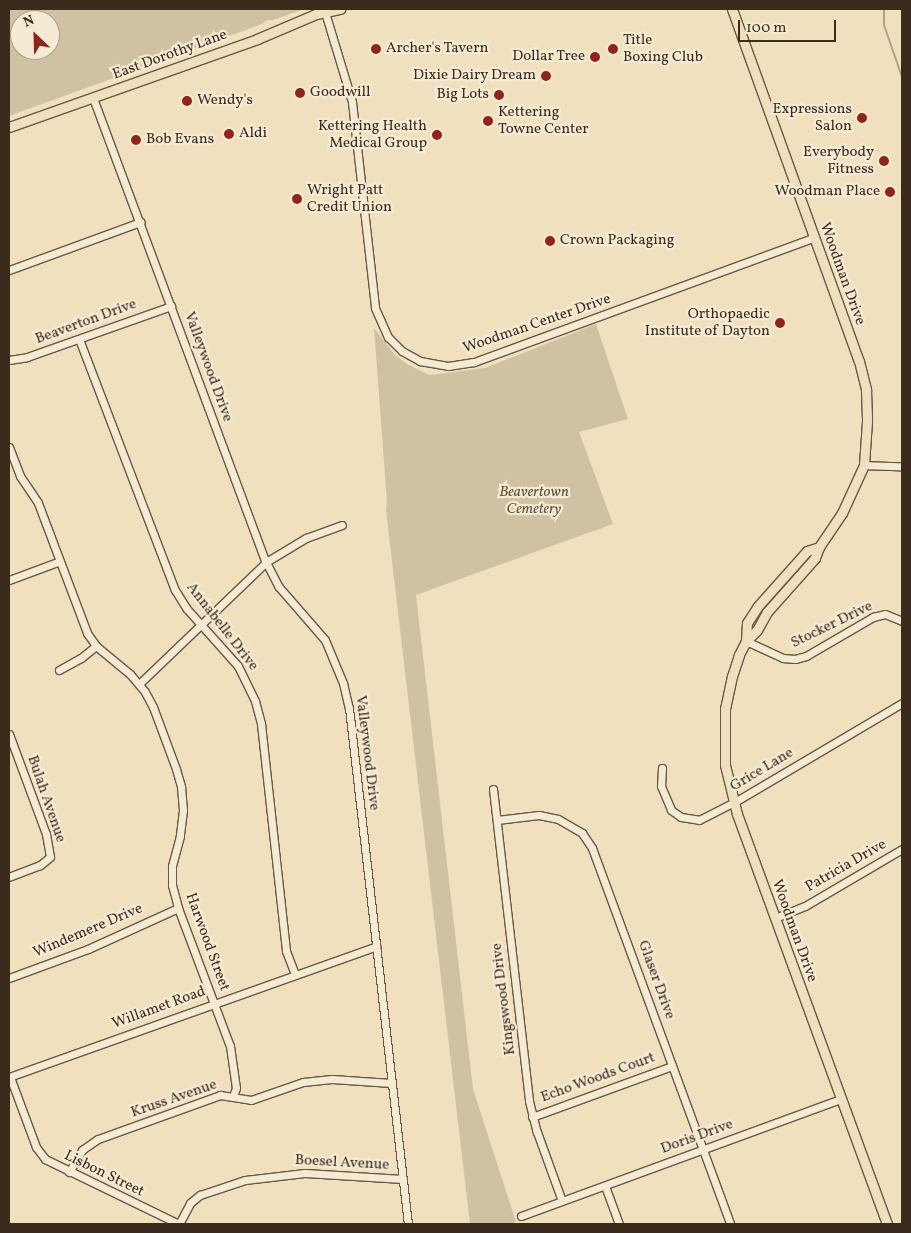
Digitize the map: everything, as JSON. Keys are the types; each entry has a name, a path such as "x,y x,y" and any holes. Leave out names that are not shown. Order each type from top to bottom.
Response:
{"main road":[{"name":"East Dorothy Lane","path":"9,127 93,98 325,11 340,9"},
{"name":"Woodman Drive","path":"732,9 863,375 867,421 864,465 842,513 819,547 807,551 758,606 747,623 746,641 732,676 724,731 725,765 733,803 887,1224"}],"street":[{"name":"Woodman Center Drive","path":"325,11 352,102 375,308 388,337 402,351 420,361 438,366 457,366 489,357 815,237"},
{"name":"Valleywood Drive","path":"93,98 266,562 279,587 325,640 343,683 349,708 408,1224"},
{"path":"9,270 140,222"},
{"name":"Beaverton Drive","path":"9,360 27,357 171,306"},
{"name":"Annabelle Drive","path":"79,339 175,590 180,600 238,666 255,701 261,724 286,951 294,974"},
{"name":"Harwood Street","path":"9,447 20,476 38,503 87,633 96,646 139,684 153,707 181,787 183,822 172,877 178,908 215,1003 232,1054 236,1088 233,1096"},
{"path":"864,465 902,466"},
{"path":"139,684 266,562 306,538 342,525"},
{"path":"9,580 60,562"},
{"name":"Stocker Drive","path":"746,641 783,658 795,659 806,656 873,617 885,614 902,620"},
{"path":"59,670 76,661 96,646"},
{"name":"Grice Lane","path":"662,768 663,794 671,810 681,817 699,820 733,803 902,703"},
{"name":"Bulah Avenue","path":"9,734 50,851 50,857 46,862 9,877"},
{"name":"Kingswood Drive","path":"493,789 532,1116 562,1201"},
{"name":"Glaser Drive","path":"497,820 532,815 548,816 569,824 587,839 597,860 730,1224"},
{"name":"Patricia Drive","path":"775,918 805,906 902,849"},
{"name":"Windemere Drive","path":"9,978 88,949 178,908"},
{"name":"Willamet Road","path":"9,1077 376,946"},
{"name":"Echo Woods Court","path":"532,1116 672,1066"},
{"name":"Lisbon Street","path":"9,1077 36,1147 45,1159 68,1172 179,1224"},
{"name":"Kruss Avenue","path":"68,1172 82,1150 98,1139 220,1095 251,1100 285,1088 317,1080 391,1083"},
{"name":"Doris Drive","path":"521,1216 841,1099"},
{"name":"Boesel Avenue","path":"179,1224 190,1203 200,1195 245,1180 305,1173 403,1179"},
{"path":"606,1186 619,1224"}],"green space":[{"path":"9,9 304,9 273,20 267,20 262,24 9,116"},
{"name":"Beavertown Cemetery","path":"596,324 628,419 579,432 613,524 416,595 473,1089 516,1222 509,1224 470,1224 386,510 387,502 374,328 395,355 407,364 429,375 485,368"}],"waterway":[{"path":"884,9 884,25 902,77"}],"place":[{"name":"Archer's Tavern","path":"376,49"},
{"name":"Title Boxing Club","path":"613,49"},
{"name":"Dollar Tree","path":"595,57"},
{"name":"Dixie Dairy Dream","path":"546,76"},
{"name":"Goodwill","path":"300,93"},
{"name":"Big Lots","path":"499,95"},
{"name":"Wendy's","path":"187,101"},
{"name":"Expressions Salon","path":"862,118"},
{"name":"Kettering Towne Center","path":"488,121"},
{"name":"Aldi","path":"229,134"},
{"name":"Kettering Health Medical Group","path":"437,135"},
{"name":"Bob Evans","path":"136,140"},
{"name":"Everybody Fitness","path":"884,161"},
{"name":"Woodman Place","path":"890,192"},
{"name":"Wright Patt Credit Union","path":"297,199"},
{"name":"Crown Packaging","path":"550,241"},
{"name":"Orthopaedic Institute of Dayton","path":"780,323"}]}
